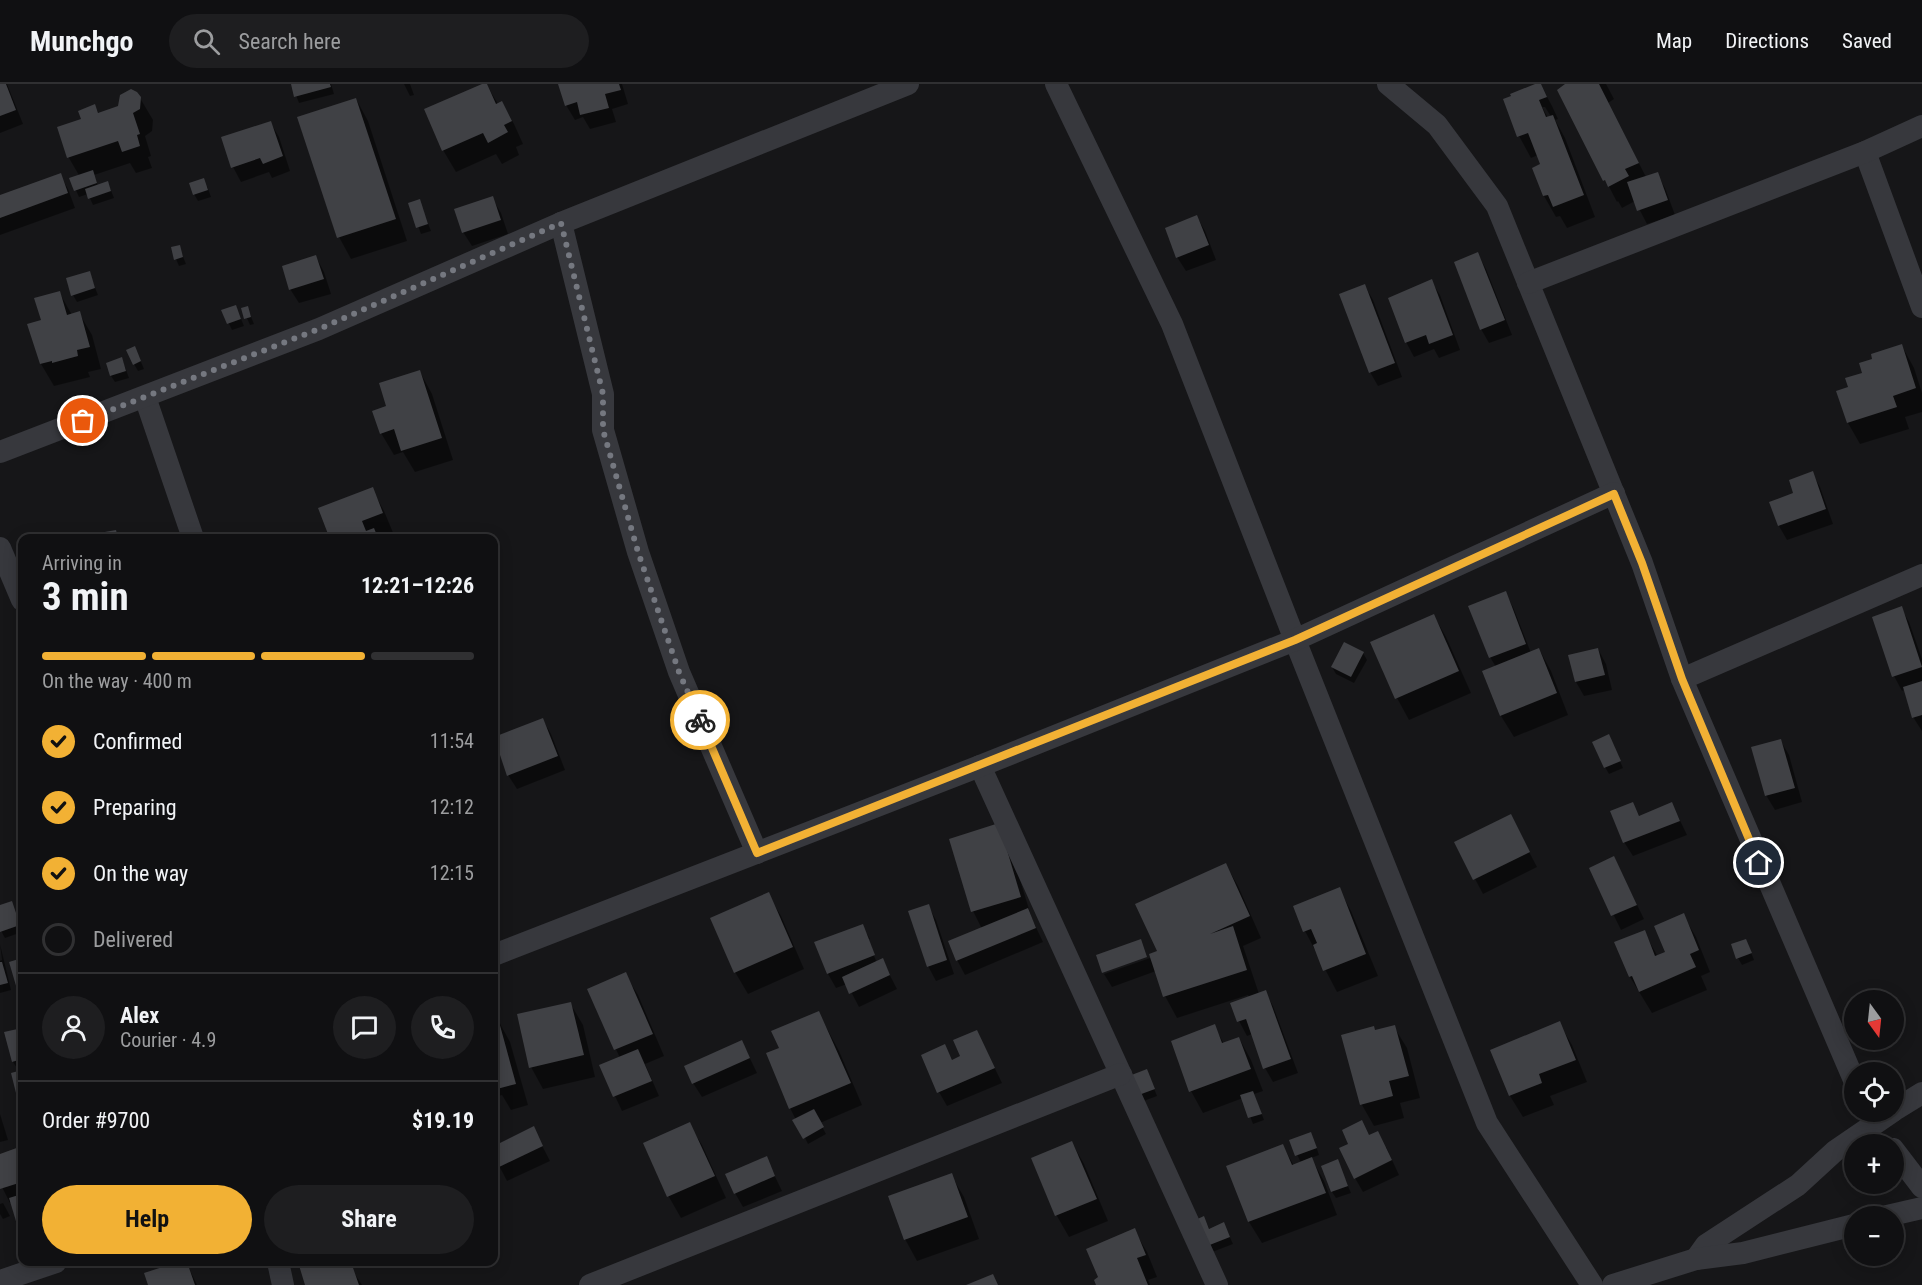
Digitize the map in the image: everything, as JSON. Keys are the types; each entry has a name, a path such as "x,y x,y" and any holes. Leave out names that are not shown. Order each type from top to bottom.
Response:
{"street":[{"path":"0,452 319,329 561,223 908,84"},
{"path":"1056,84 1172,324 1487,1124 1592,1285"},
{"path":"1388,84 1437,125 1497,207 1642,563 1682,679 1731,798 1846,1062"},
{"path":"1528,284 1865,152 1922,126"},
{"path":"1865,152 1922,307"},
{"path":"561,223 603,394 603,430 638,552 679,672 757,853"},
{"path":"146,397 192,534"},
{"path":"498,953 980,766 1295,640 1614,494"},
{"path":"0,548 18,591"},
{"path":"1682,679 1922,575"},
{"path":"980,766 1217,1285"},
{"path":"590,1285 1121,1074"},
{"path":"1904,1102 1922,1093"},
{"path":"1696,1259 1706,1245 1798,1185 1871,1122"},
{"path":"1904,1163 1922,1187"},
{"path":"1904,1212 1922,1208"},
{"path":"1613,1285 1696,1259 1743,1254 1844,1228"},
{"path":"0,1281 44,1266"},
{"path":"279,1266 283,1285"}],"building":[{"path":"0,84 6,84 16,110 0,116"},
{"path":"291,84 330,84 331,87 294,97"},
{"path":"482,84 487,84 496,104 502,101 512,121 504,125 508,132 488,143 483,133 442,151 424,109"},
{"path":"558,84 619,84 621,90 605,94 609,108 580,115 577,102 565,106"},
{"path":"1535,84 1541,84 1547,97 1539,100 1546,117 1553,115 1584,195 1553,207 1548,195 1543,196 1532,168 1540,164 1528,133 1517,137 1503,99"},
{"path":"1565,84 1599,84 1639,163 1625,169 1629,176 1608,187 1605,180 1603,181 1557,90"},
{"path":"131,89 141,97 140,109 133,113 140,134 137,135 140,146 122,152 118,141 67,158 57,127 81,119 78,111 95,104 98,113 118,106 120,95"},
{"path":"356,98 396,219 337,238 297,117"},
{"path":"271,121 283,156 263,164 260,158 231,168 221,137"},
{"path":"93,170 97,183 74,191 69,178"},
{"path":"1658,172 1668,200 1637,211 1627,182"},
{"path":"61,173 68,193 0,218 0,195"},
{"path":"204,178 208,190 193,195 189,183"},
{"path":"108,181 111,191 88,199 85,189"},
{"path":"493,196 501,220 462,233 454,209"},
{"path":"420,199 428,224 416,228 408,203"},
{"path":"1197,215 1209,245 1176,258 1165,228"},
{"path":"180,245 183,257 174,260 171,247"},
{"path":"1478,252 1505,320 1480,330 1454,262"},
{"path":"316,255 324,279 289,290 282,266"},
{"path":"90,271 95,288 71,296 66,278"},
{"path":"1432,279 1453,335 1429,344 1426,335 1405,343 1388,298"},
{"path":"1365,284 1395,363 1369,373 1339,294"},
{"path":"60,291 67,315 80,311 90,347 77,350 78,356 40,364 27,324 41,320 34,298"},
{"path":"236,305 241,319 227,324 221,310"},
{"path":"248,306 251,317 244,319 241,308"},
{"path":"1902,344 1916,388 1893,396 1897,407 1847,423 1836,391 1848,387 1845,378 1862,373 1859,363 1872,359 1871,354"},
{"path":"135,346 141,361 133,365 126,350"},
{"path":"122,357 126,371 110,376 106,363"},
{"path":"420,370 442,438 401,451 394,429 380,434 372,411 386,406 379,383"},
{"path":"1813,471 1826,509 1778,526 1769,502 1793,493 1789,480"},
{"path":"373,487 383,513 362,521 366,531 374,528 376,534 328,534 318,508"},
{"path":"116,530 117,534 99,534"},
{"path":"1506,591 1526,644 1489,658 1468,606"},
{"path":"1902,606 1922,667 1892,677 1872,617"},
{"path":"1434,614 1459,671 1395,699 1370,642"},
{"path":"1344,642 1364,652 1351,677 1331,667"},
{"path":"1539,648 1557,693 1500,716 1482,671"},
{"path":"1598,648 1605,675 1575,682 1568,655"},
{"path":"1922,681 1922,715 1912,718 1903,687"},
{"path":"543,718 558,756 507,776 498,749 498,735"},
{"path":"1609,734 1621,761 1604,768 1592,742"},
{"path":"1781,739 1795,788 1765,796 1751,747"},
{"path":"1633,802 1639,816 1672,802 1680,821 1623,843 1610,811"},
{"path":"1511,814 1530,852 1473,880 1454,842"},
{"path":"999,823 1021,897 971,912 949,839"},
{"path":"1614,856 1637,905 1611,916 1589,868"},
{"path":"1226,863 1250,916 1210,934 1233,926 1247,970 1163,997 1149,954 1157,951 1135,904"},
{"path":"1340,887 1366,954 1323,971 1313,945 1317,943 1311,929 1303,932 1293,906"},
{"path":"769,892 793,947 734,973 710,918"},
{"path":"12,901 18,926 0,932 0,905"},
{"path":"929,904 947,960 927,967 908,911"},
{"path":"1028,908 1036,928 956,961 948,941"},
{"path":"1684,913 1699,950 1690,954 1696,967 1639,992 1632,976 1629,977 1614,942 1645,930 1655,956 1665,952 1654,926"},
{"path":"863,924 875,955 827,974 814,942"},
{"path":"1141,939 1147,957 1102,973 1096,955"},
{"path":"1746,939 1752,953 1736,959 1731,944"},
{"path":"883,958 890,975 849,994 842,977"},
{"path":"18,959 18,992 9,962"},
{"path":"0,962 2,962 8,983 0,985"},
{"path":"626,972 653,1034 614,1050 587,989"},
{"path":"1266,990 1291,1059 1263,1069 1246,1019 1237,1022 1230,1003"},
{"path":"571,1002 584,1055 529,1068 517,1014"},
{"path":"819,1011 851,1083 789,1109 766,1053 779,1048 771,1031"},
{"path":"498,1018 516,1084 498,1089"},
{"path":"1560,1021 1576,1060 1539,1074 1542,1083 1509,1096 1490,1050"},
{"path":"1215,1024 1222,1043 1239,1037 1251,1069 1189,1092 1171,1041"},
{"path":"1395,1025 1409,1076 1389,1081 1393,1096 1360,1105 1341,1035 1374,1026 1375,1030"},
{"path":"18,1029 18,1060 12,1062 4,1032"},
{"path":"977,1030 995,1068 937,1093 921,1055 945,1044 952,1060 960,1056 953,1040"},
{"path":"742,1040 750,1058 692,1084 684,1066"},
{"path":"638,1049 652,1081 613,1097 599,1065"},
{"path":"1147,1069 1155,1089 1136,1096 1129,1076"},
{"path":"18,1071 18,1101 11,1073"},
{"path":"1253,1091 1262,1114 1248,1118 1240,1095"},
{"path":"814,1109 824,1127 803,1139 792,1120"},
{"path":"1362,1120 1369,1135 1378,1131 1392,1160 1354,1179 1339,1148 1348,1144 1342,1130"},
{"path":"690,1122 715,1176 667,1197 643,1143"},
{"path":"534,1126 543,1146 498,1168 498,1144"},
{"path":"1311,1132 1317,1148 1295,1156 1289,1140"},
{"path":"1072,1141 1097,1199 1055,1216 1031,1158"},
{"path":"1283,1144 1292,1165 1312,1157 1326,1193 1248,1222 1226,1166"},
{"path":"18,1147 18,1183 0,1189 0,1154"},
{"path":"767,1156 775,1176 734,1194 725,1174"},
{"path":"1338,1159 1348,1186 1331,1192 1321,1166"},
{"path":"952,1173 968,1217 904,1240 888,1196"},
{"path":"18,1195 18,1228 9,1198"},
{"path":"1204,1216 1209,1229 1224,1222 1230,1237 1202,1248 1191,1222"},
{"path":"1135,1228 1146,1255 1137,1258 1148,1285 1096,1285 1094,1280 1098,1277 1086,1249"},
{"path":"166,1266 188,1266 195,1285 148,1285 144,1273"},
{"path":"299,1266 352,1266 359,1285 305,1285"},
{"path":"993,1274 998,1285 966,1285"}],"way so far":[{"path":"83,421 319,329 561,223 603,394 603,430 638,552 679,672 700,720"}],"route":[{"path":"700,720 757,853 1295,640 1614,494 1642,563 1682,679 1759,863"}]}
